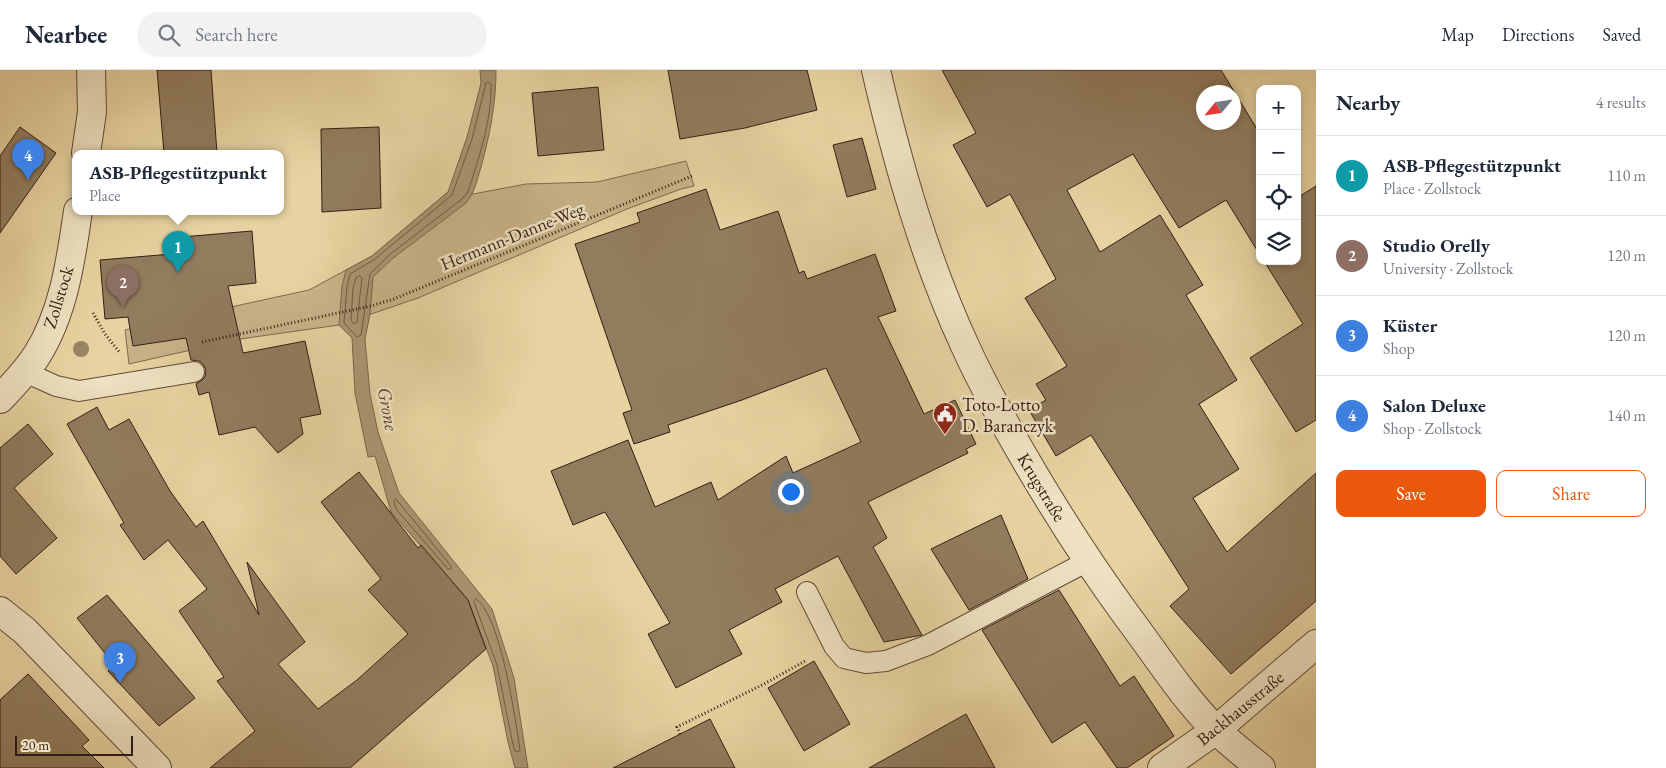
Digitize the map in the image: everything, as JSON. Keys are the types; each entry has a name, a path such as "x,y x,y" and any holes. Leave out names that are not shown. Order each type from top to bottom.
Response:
{"street":[{"path":"86,150 92,112 91,70"},
{"name":"Krugstraße","path":"876,70 888,124 914,210 939,282 966,348 987,391 1030,468 1088,561 1185,694 1216,730 1261,768"},
{"name":"Zollstock","path":"0,399 25,372 38,354 57,314 71,258 77,215"},
{"path":"0,611 25,631 157,768"},
{"name":"Backhausstraße","path":"1162,768 1216,730 1316,644"}],"lane":[{"path":"25,372 56,386 79,391 194,372"},
{"path":"807,592 834,646 844,658 866,663 886,660 928,645 1088,561"}],"path":[{"name":"Hermann-Danne-Weg","path":"340,313 394,299 692,176"},
{"path":"62,294 85,297 104,334 123,358"},
{"path":"680,734 677,726 764,684 834,646"}],"shaded area":[{"path":"686,161 694,186 627,209 418,298 339,325 240,339 129,364 125,330 309,290 372,256 448,192 473,194 526,184 597,182"}],"water":[{"path":"480,70 496,70 496,83 490,131 474,190 466,203 392,259 373,277 370,314 365,339 370,394 378,432 399,493 492,609 514,678 528,768 515,768 493,666 468,600 391,512 375,456 368,457 355,393 352,338 339,325 342,286 346,270 372,256 448,192 467,137 481,83"}],"building":[{"path":"157,70 211,70 217,150 164,150"},
{"path":"668,70 807,70 817,110 745,128 680,139"},
{"path":"942,70 1221,70 1230,85 1196,85 1196,130 1241,130 1241,103 1256,127 1256,249 1226,200 1179,228 1133,154 1067,190 1100,252 1160,215 1203,285 1186,295 1237,380 1199,404 1239,469 1193,498 1227,552 1316,473 1316,601 1231,674 1170,606 1189,589 1091,435 1056,456 1029,410 1046,400 1036,384 1067,366 1025,298 1056,279 1010,194 987,207 953,145 976,133"},
{"path":"598,87 604,150 538,156 532,93"},
{"path":"20,127 56,153 0,233 0,156"},
{"path":"379,127 381,208 322,212 321,129"},
{"path":"862,138 876,189 847,197 833,145"},
{"path":"1316,186 1316,420 1296,432 1250,358 1303,324 1266,265 1301,265 1301,195"},
{"path":"706,189 720,230 778,211 799,273 804,271 807,279 875,254 896,311 878,317 924,414 955,400 976,444 966,449 968,453 868,502 887,538 873,547 922,635 884,642 838,556 775,589 782,602 729,630 742,654 676,688 648,634 670,623 605,512 573,525 551,471 628,440 655,507 711,482 718,500 786,456 793,473 861,442 826,368 742,400 668,425 670,432 634,444 623,413 632,410 575,244 640,222 637,213"},
{"path":"252,231 256,283 228,286 243,353 305,341 321,414 300,418 303,434 278,453 255,427 219,435 209,392 199,395 196,384 205,377 206,370 199,361 191,360 186,338 133,346 128,317 105,319 100,260 172,254 170,238"},
{"path":"97,407 109,430 129,419 170,491 196,527 203,521 259,615 247,562 305,642 278,664 318,709 357,680 408,634 368,590 381,579 321,502 359,472 418,548 421,545 468,600 486,649 350,768 210,768 255,731 217,681 224,677 179,611 207,589 168,540 144,560 120,525 124,523 67,424"},
{"path":"28,424 53,454 14,488 57,538 16,574 0,556 0,448"},
{"path":"1001,515 1028,579 969,610 931,549"},
{"path":"1059,590 1120,686 1134,676 1174,736 1127,768 1117,768 1085,722 1052,743 982,630"},
{"path":"107,595 195,698 159,726 108,671 115,666 77,618"},
{"path":"814,661 850,724 804,751 768,688"},
{"path":"28,674 89,740 82,746 104,768 0,768 0,700"},
{"path":"966,714 995,768 869,768"},
{"path":"710,719 735,768 613,768"}],"place":[{"name":"Salon Deluxe","path":"28,180"},
{"name":"ASB-Pflegestützpunkt","path":"178,272"},
{"name":"Studio Orelly","path":"123,307"},
{"name":"Toto-Lotto D. Baranczyk","path":"945,435"},
{"name":"Küster","path":"120,683"}],"water label":[{"name":"Grone","path":"388,409"}]}
